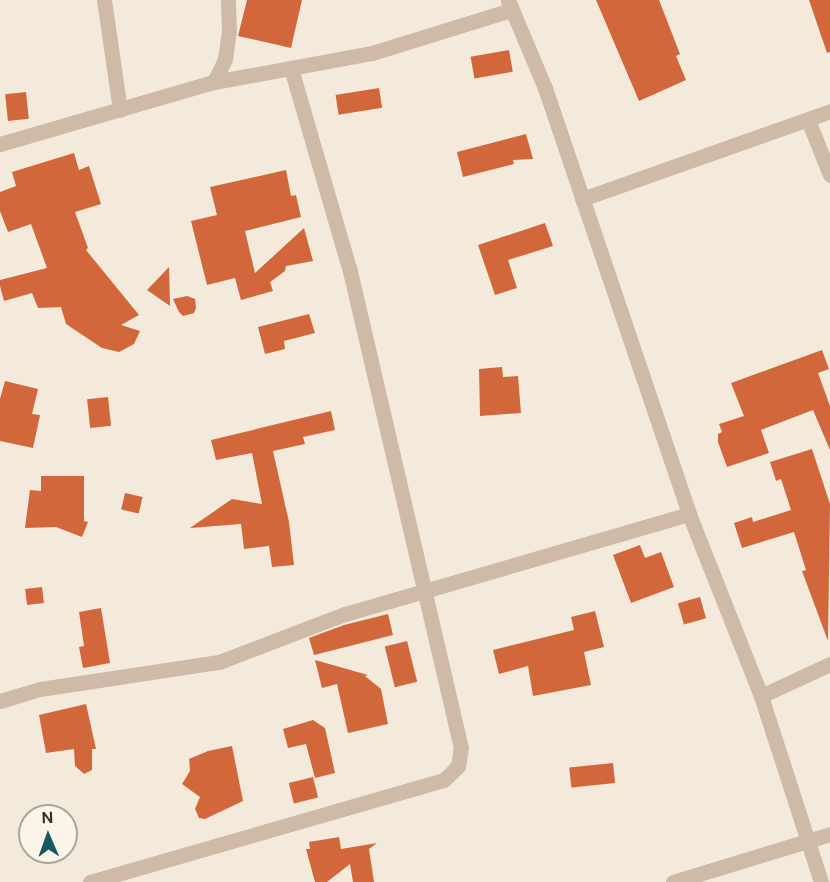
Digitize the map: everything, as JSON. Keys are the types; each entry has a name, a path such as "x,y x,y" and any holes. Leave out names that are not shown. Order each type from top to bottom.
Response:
{"street":[{"path":"104,0 120,110"},
{"path":"214,82 225,59 229,32 228,0"},
{"path":"0,144 214,82 372,53 509,5 545,88 689,514 761,696 821,882"},
{"path":"90,882 444,780 458,766 461,748 349,268 291,68"},
{"path":"582,200 830,111"},
{"path":"808,120 830,175"},
{"path":"0,701 39,689 219,662 345,614 689,514"},
{"path":"761,696 830,664"},
{"path":"673,882 830,834"}],"building":[{"path":"247,0 302,0 291,48 238,36"},
{"path":"596,0 659,0 680,54 676,56 686,80 639,101"},
{"path":"809,0 830,0 830,52 827,53"},
{"path":"509,50 513,72 474,78 471,57"},
{"path":"379,88 382,108 339,115 336,95"},
{"path":"26,92 29,119 8,121 5,94"},
{"path":"526,134 533,159 513,160 514,164 463,177 457,152"},
{"path":"74,153 79,170 89,166 101,204 75,212 88,248 86,250 139,315 121,325 140,331 134,344 119,352 102,348 66,324 61,307 38,308 32,293 4,301 0,286 0,280 47,268 31,224 8,232 0,211 0,192 16,186 12,172"},
{"path":"286,170 291,196 296,195 301,217 245,231 255,273 304,228 313,261 286,266 285,271 270,282 273,291 241,300 235,278 207,285 191,221 217,215 210,187"},
{"path":"545,223 553,246 508,260 517,288 495,295 478,245"},
{"path":"169,267 170,306 147,290"},
{"path":"187,296 195,299 196,308 194,313 183,316 173,299"},
{"path":"309,314 315,333 284,341 285,349 265,354 258,327"},
{"path":"822,350 829,369 818,373 830,406 830,450 813,410 761,430 769,453 727,467 718,442 718,434 722,432 719,424 744,416 731,383"},
{"path":"502,367 503,377 518,376 521,413 480,416 479,369"},
{"path":"5,381 38,389 32,414 40,415 33,448 0,441 0,399"},
{"path":"108,397 111,426 90,428 87,399"},
{"path":"331,411 335,430 303,437 305,444 273,451 289,522 294,565 272,567 269,546 244,549 241,524 190,528 232,499 262,504 252,453 216,460 211,440"},
{"path":"812,449 830,504 828,641 802,571 806,570 794,532 742,548 734,523 752,517 753,522 791,510 781,479 776,481 770,462"},
{"path":"41,476 84,476 84,521 88,522 82,537 56,527 25,528 30,490 41,491"},
{"path":"125,493 143,497 139,514 121,510"},
{"path":"640,545 645,558 661,552 674,587 631,603 613,555"},
{"path":"42,587 44,603 27,605 25,589"},
{"path":"700,597 706,618 684,624 678,603"},
{"path":"101,608 110,663 83,668 79,647 84,646 79,612"},
{"path":"595,611 604,647 584,652 591,685 533,696 528,666 499,674 493,650 574,630 571,617"},
{"path":"388,614 393,635 314,655 309,638 344,625"},
{"path":"407,641 417,682 395,687 385,647"},
{"path":"315,660 368,675 365,676 381,689 388,724 348,733 337,684 322,688"},
{"path":"86,704 96,749 92,749 92,770 84,774 75,766 74,749 46,753 39,715"},
{"path":"313,720 325,728 335,773 315,778 306,744 288,748 283,729"},
{"path":"232,746 243,801 205,819 199,818 195,809 200,797 182,784 190,771 189,759 208,751"},
{"path":"613,763 615,783 571,787 569,768"},
{"path":"313,777 318,797 294,803 289,783"},
{"path":"339,837 341,849 377,843 369,849 374,882 353,882 350,864 327,882 315,882 306,849 310,849 309,842"}]}
